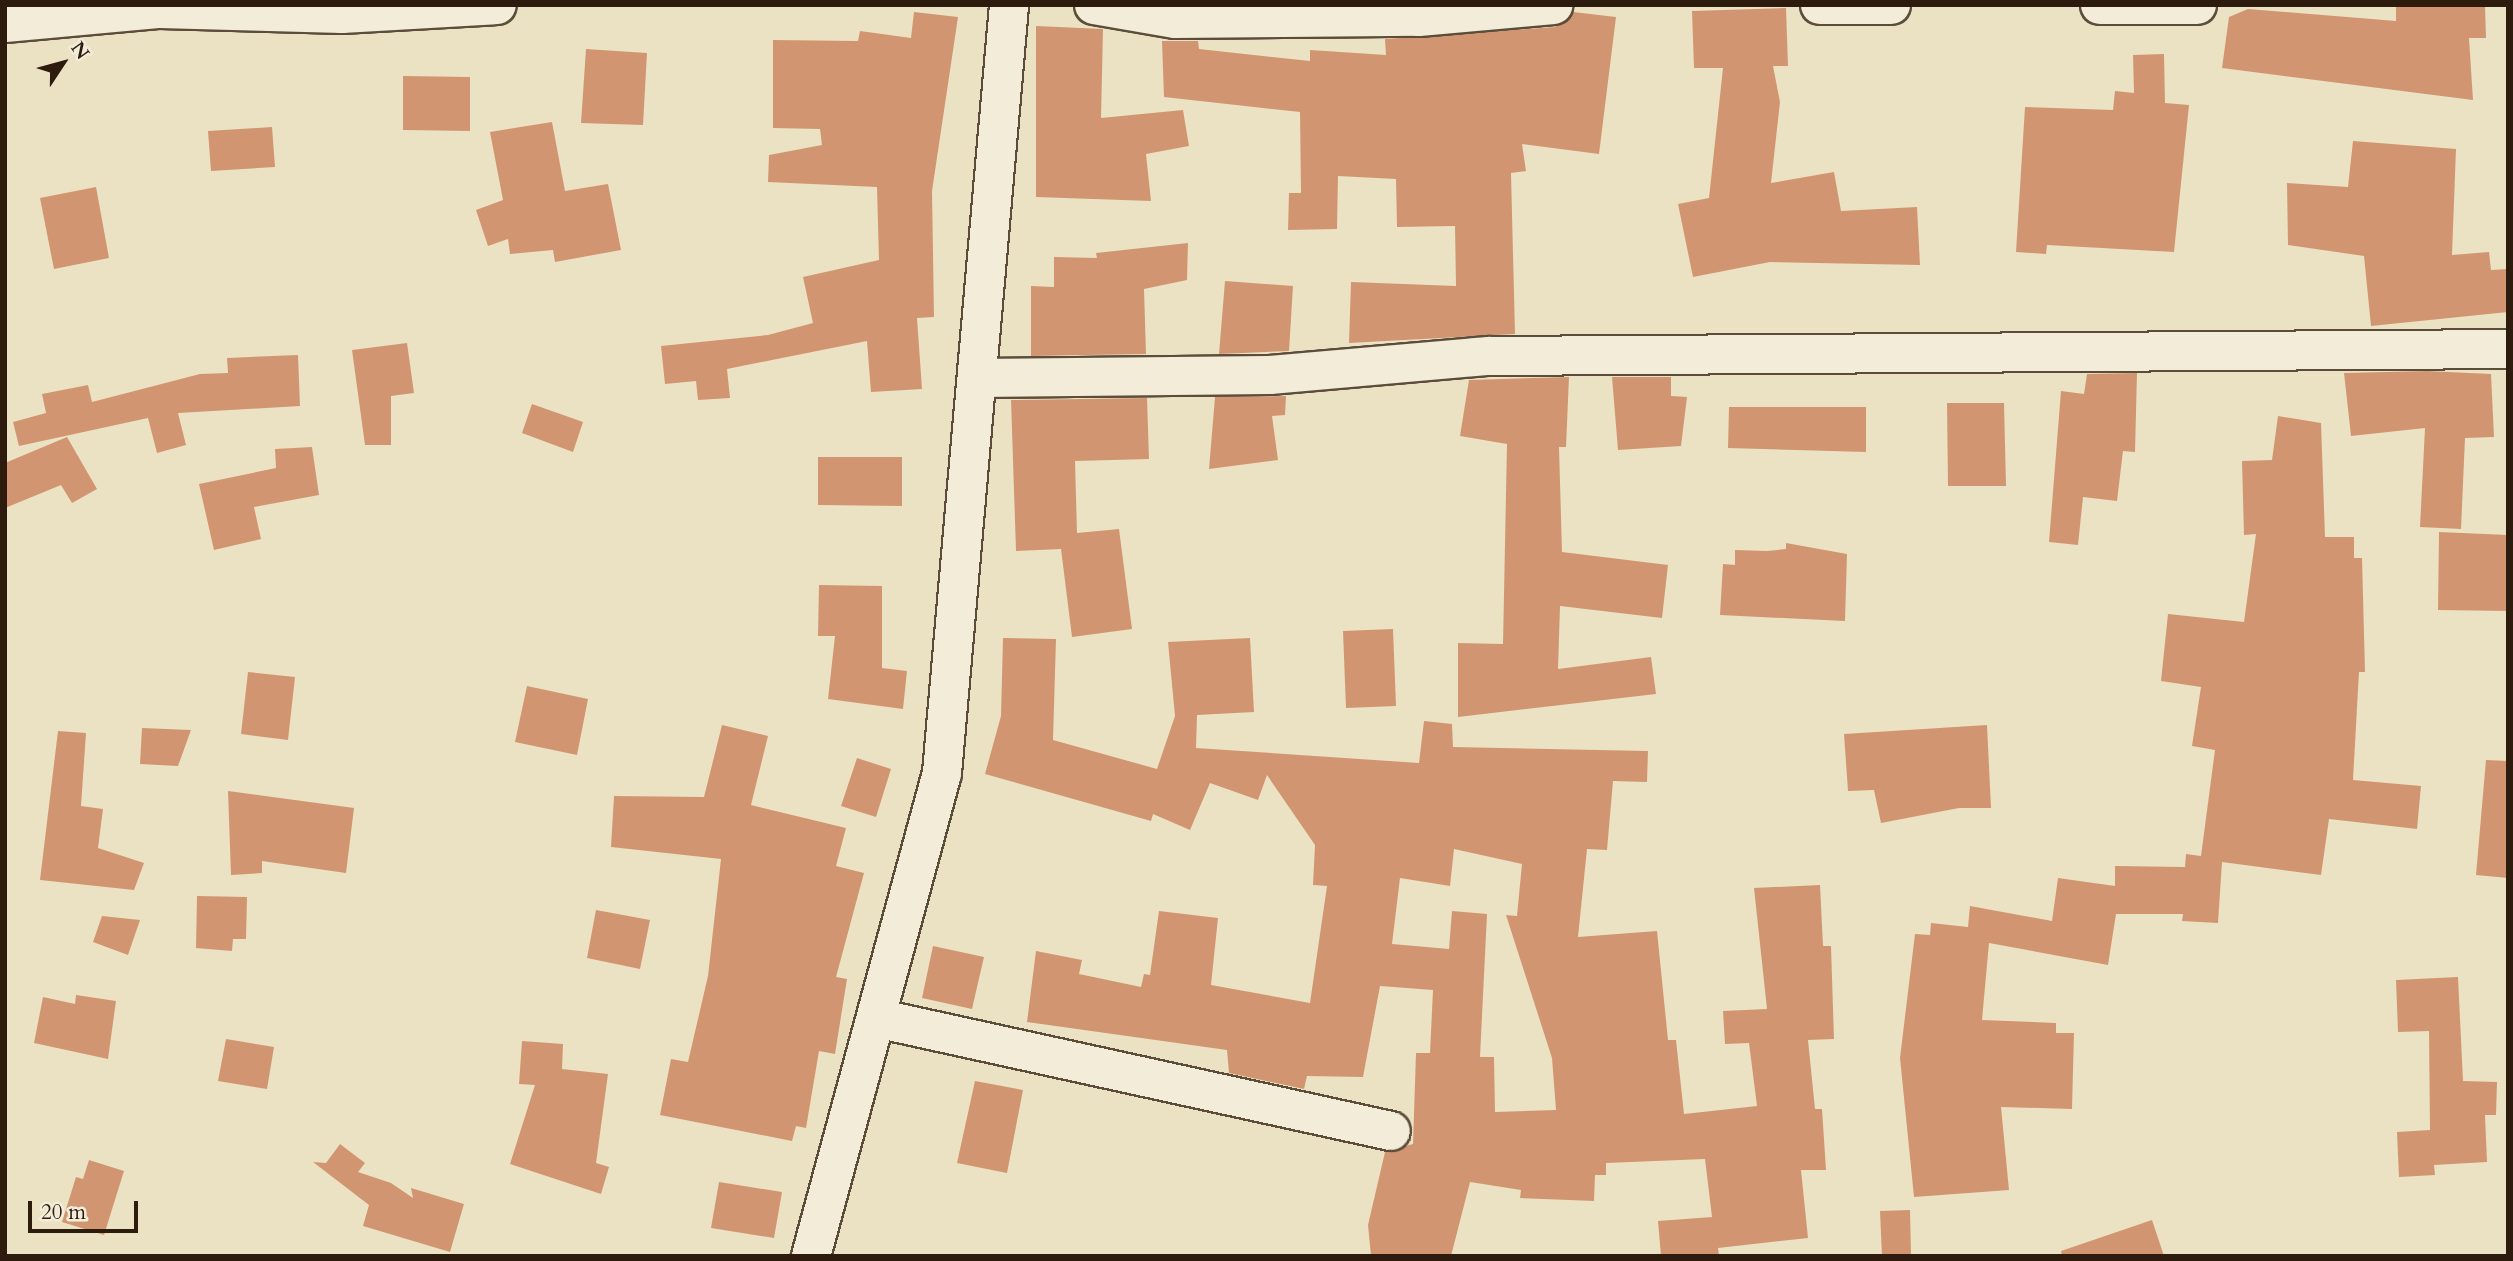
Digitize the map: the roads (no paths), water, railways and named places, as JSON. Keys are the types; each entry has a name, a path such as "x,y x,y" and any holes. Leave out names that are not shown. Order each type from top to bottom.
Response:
{"street":[{"path":"5,23 160,9 342,14 497,5"},
{"path":"811,1256 942,773 1009,5"},
{"path":"1094,5 1175,19 1419,17 1553,5"},
{"path":"1820,5 1891,5"},
{"path":"2100,5 2197,5"},
{"path":"978,378 1270,375 1489,356 2508,349"},
{"path":"876,1018 1391,1131"}]}
